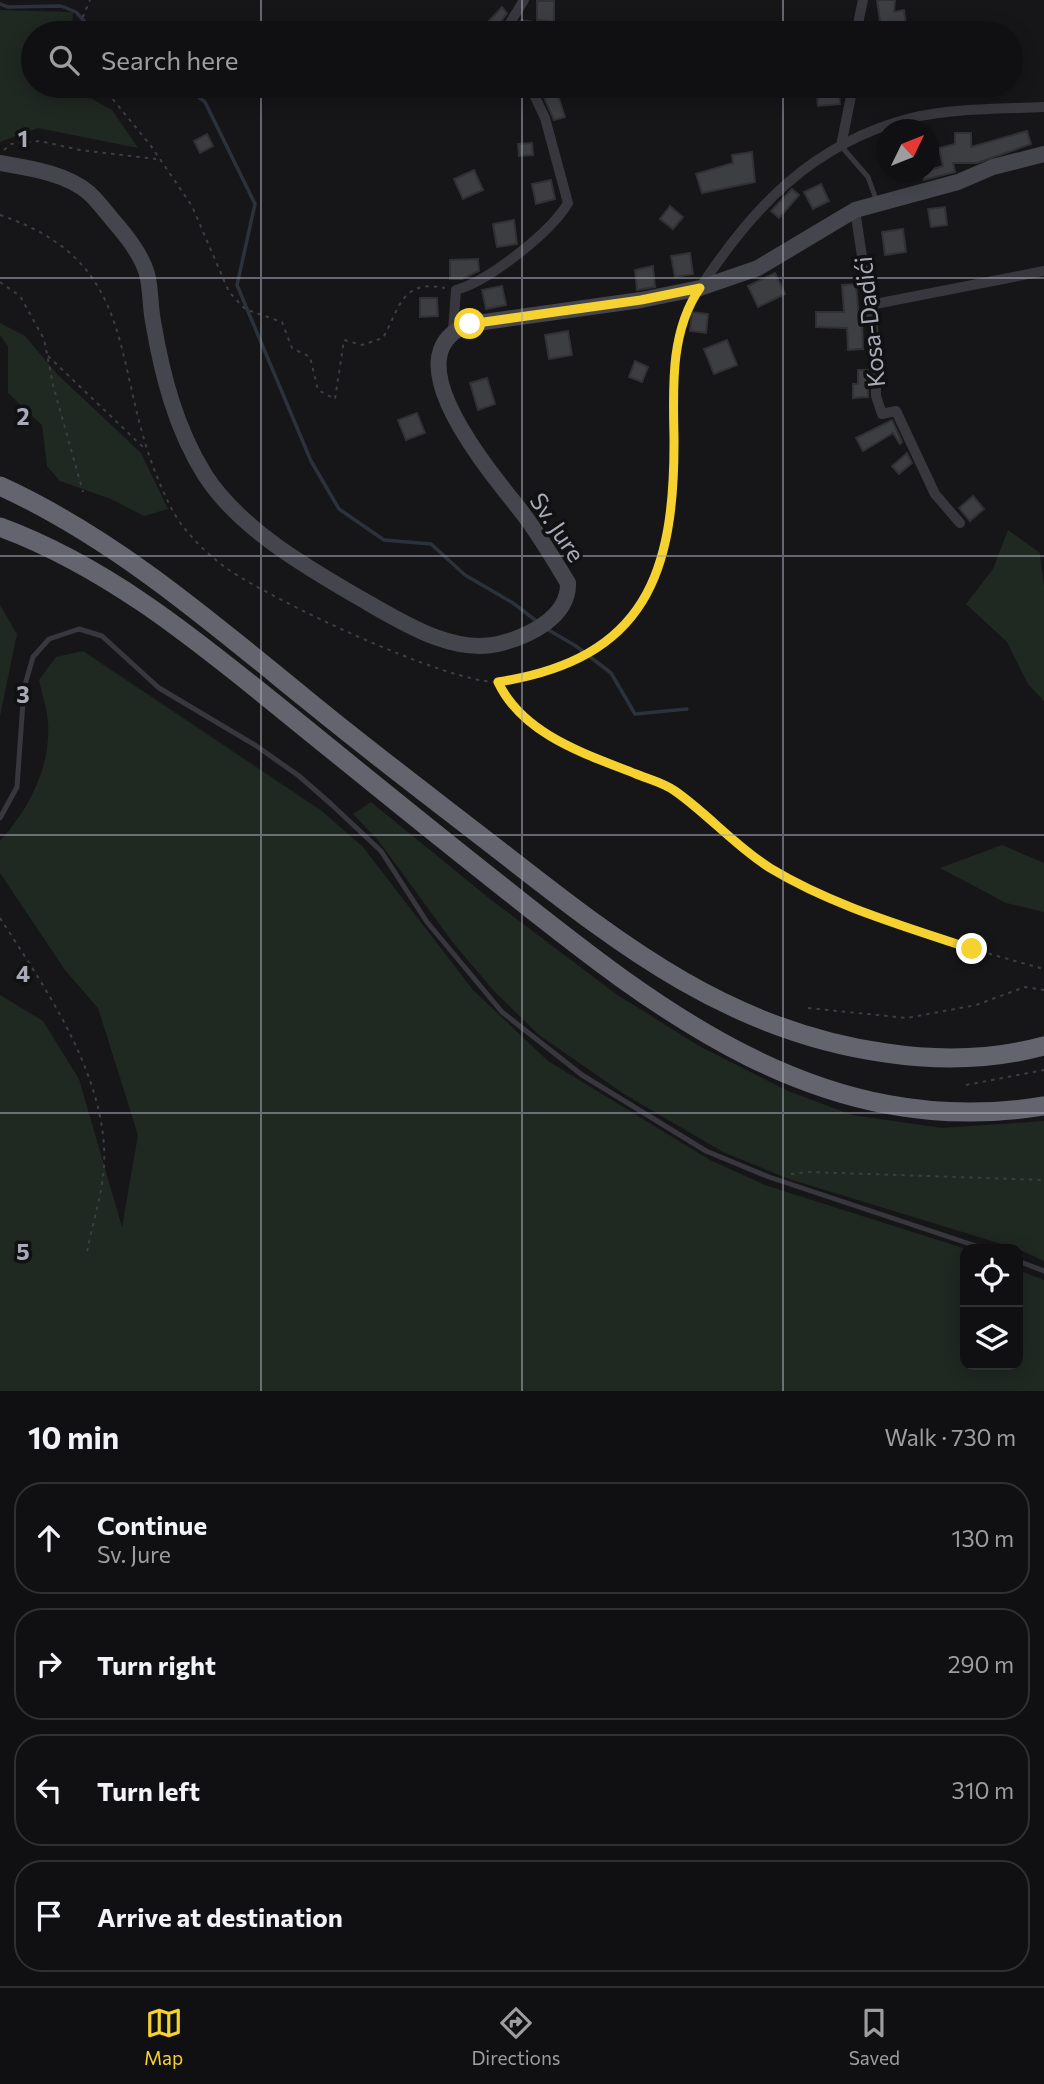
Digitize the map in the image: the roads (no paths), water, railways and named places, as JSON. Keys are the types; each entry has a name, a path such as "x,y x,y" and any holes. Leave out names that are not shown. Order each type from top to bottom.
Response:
{"highway":[{"path":"0,486 50,508 132,562 580,914 695,991 752,1018 839,1045 926,1058 984,1058 1044,1046"},
{"path":"0,527 34,539 112,582 194,639 537,914 680,1018 748,1058 823,1089 902,1108 981,1112 1044,1106"}],"street":[{"path":"511,21 524,0"},
{"path":"859,21 863,0"},
{"path":"536,98 545,118 568,203 559,218 494,273 475,285 456,290 453,330 470,324 641,300 700,288 758,268 855,210 877,202 958,183 993,167 1044,154"},
{"path":"841,146 851,98"},
{"path":"700,288 730,243 757,210 795,175 841,146 872,131 912,118 1044,107"},
{"name":"Sv. Jure","path":"0,163 44,171 88,192 131,242 147,274 153,322 179,429 205,476 229,509 315,573 402,623 460,645 491,645 519,639 544,624 563,603 568,592 568,583 524,515 494,479 453,419 439,359 443,343 453,330"},
{"name":"Kosa-Dadići","path":"855,210 870,305 876,396 882,414 896,411 935,494 960,523"},
{"path":"870,305 1044,271"}],"lane":[{"path":"841,146 868,177 877,202"},
{"path":"0,818 17,787 24,688 33,657 49,639 79,629 102,636 159,688 255,745 299,776 361,832 381,851 427,922 502,1012 582,1075 706,1151 769,1177 970,1244"},
{"path":"1023,1263 1044,1271"}],"waterway":[{"path":"0,4 8,7 61,6 76,12 84,21"},
{"path":"200,98 205,102 255,204 237,285 311,461 339,509 384,540 431,544 465,575 513,603 539,623"},
{"path":"545,628 576,646 611,673 635,714 687,709"}]}
